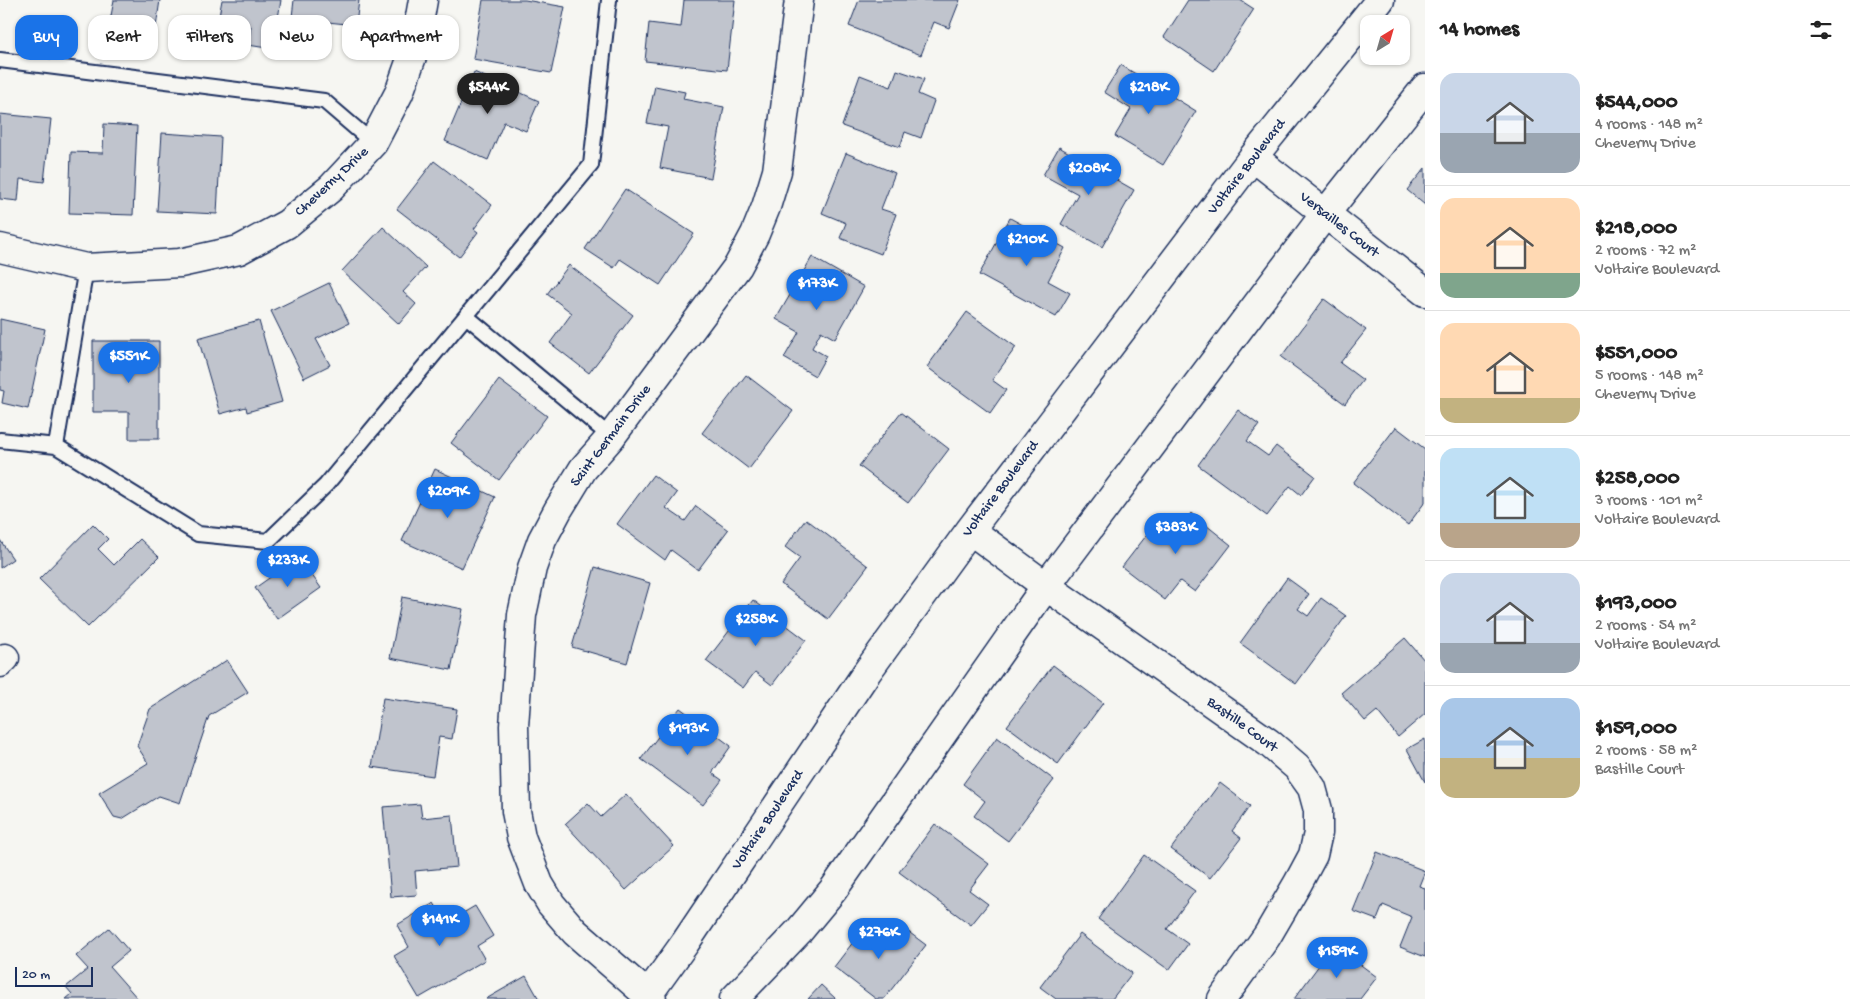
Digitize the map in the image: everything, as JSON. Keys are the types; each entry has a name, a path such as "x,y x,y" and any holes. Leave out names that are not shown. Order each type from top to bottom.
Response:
{"street":[{"name":"Cheverny Drive","path":"0,248 86,268 180,263 239,250 288,224 331,188 373,143 399,93 414,51 423,0"},
{"name":"Saint Germain Drive","path":"649,997 575,932 551,904 539,884 520,837 516,811 514,726 522,615 532,568 542,540 583,469 611,437 738,266 755,234 777,171 800,0"},
{"name":"Voltaire Boulevard","path":"649,997 867,672 970,530 1253,158 1380,0"},
{"path":"734,999 799,931 833,890 1046,586 1325,214 1425,88"},
{"name":"Versailles Court","path":"1253,158 1425,292"},
{"name":"Bastille Court","path":"970,530 1046,586 1269,743 1297,768 1312,788 1318,810 1318,833 1313,855 1267,936 1222,999"}],"lane":[{"path":"0,440 56,446 198,534 268,541 326,486 591,166 609,0"},
{"path":"0,60 324,101 373,143"},
{"path":"56,446 86,268"},
{"path":"466,316 611,437"}],"building":[{"path":"114,0 160,0 158,15 111,15"},
{"path":"222,0 281,0 279,15 261,15 261,47 251,45 251,15 219,15"},
{"path":"294,0 359,0 357,15 342,15 342,24 332,22 332,15 292,15"},
{"path":"483,0 525,0 565,7 551,73 473,59"},
{"path":"684,0 735,0 727,70 645,61 649,23 681,27"},
{"path":"859,0 960,0 949,28 934,22 921,55 849,26"},
{"path":"1188,0 1240,0 1254,9 1214,71 1164,37"},
{"path":"1121,65 1196,111 1163,165 1115,136 1131,109 1104,92"},
{"path":"897,70 924,79 918,94 934,101 921,138 905,132 900,147 842,126 860,75 891,87"},
{"path":"474,72 539,101 526,131 504,122 488,160 445,141"},
{"path":"655,86 685,92 683,99 724,107 711,178 660,168 668,127 647,123"},
{"path":"0,114 51,119 44,182 20,179 18,201 0,199"},
{"path":"104,124 137,126 133,215 69,213 71,152 103,153"},
{"path":"162,133 221,137 217,214 157,211"},
{"path":"1059,147 1134,190 1102,247 1061,224 1078,194 1043,175"},
{"path":"846,153 895,173 881,209 896,214 881,254 840,238 846,223 822,213"},
{"path":"434,161 492,205 474,229 478,232 459,257 397,209"},
{"path":"1425,168 1425,205 1407,190"},
{"path":"625,189 694,234 660,285 620,259 614,268 585,249"},
{"path":"1010,218 1065,248 1048,281 1070,293 1056,317 979,275"},
{"path":"383,227 426,267 403,292 416,304 399,324 342,271"},
{"path":"812,257 864,287 835,339 821,331 812,348 826,356 815,376 784,358 799,332 776,319"},
{"path":"569,265 633,315 589,373 550,343 572,313 547,294"},
{"path":"329,283 349,323 316,339 330,365 304,378 271,311"},
{"path":"1324,299 1366,330 1340,363 1363,380 1345,404 1281,357"},
{"path":"967,312 1016,347 992,380 1006,390 990,413 927,367"},
{"path":"0,319 45,329 28,409 2,403 4,391 0,390"},
{"path":"259,321 282,402 247,412 246,407 220,414 198,338"},
{"path":"93,341 159,341 159,439 129,439 129,412 93,412"},
{"path":"746,375 793,411 749,469 702,433"},
{"path":"499,380 547,416 499,480 451,443"},
{"path":"1238,410 1259,425 1247,441 1268,456 1276,446 1315,476 1301,495 1290,486 1267,516 1198,465"},
{"path":"901,412 949,449 908,503 859,466"},
{"path":"1396,427 1425,449 1425,502 1408,525 1353,483"},
{"path":"435,469 495,497 462,568 402,541"},
{"path":"653,475 677,493 666,508 685,521 696,506 728,530 698,570 671,550 665,560 617,524"},
{"path":"1191,513 1231,545 1195,592 1180,581 1165,600 1122,567 1163,514 1180,527"},
{"path":"806,519 868,566 828,619 781,584 800,558 785,547"},
{"path":"93,524 108,539 98,549 114,565 140,539 159,557 88,627 39,579"},
{"path":"0,540 13,559 0,568"},
{"path":"299,557 321,588 277,619 255,588"},
{"path":"595,567 650,583 627,663 572,647"},
{"path":"1287,578 1309,594 1298,609 1308,616 1321,598 1346,616 1296,684 1240,643"},
{"path":"402,597 463,609 451,670 390,658"},
{"path":"753,600 806,640 772,685 755,672 743,688 706,661"},
{"path":"1405,638 1425,661 1425,714 1398,737 1377,711 1365,721 1341,693"},
{"path":"227,660 248,692 209,716 180,803 159,796 122,819 114,817 99,793 148,763 137,746 150,709"},
{"path":"1053,665 1103,703 1058,764 1007,726"},
{"path":"383,698 457,709 452,739 439,737 433,776 372,767"},
{"path":"680,708 731,746 712,773 722,780 703,805 641,759"},
{"path":"997,737 1054,780 1008,841 974,816 985,801 963,784"},
{"path":"1425,739 1425,782 1407,749"},
{"path":"1220,783 1250,806 1232,831 1241,838 1210,878 1171,849"},
{"path":"626,794 674,846 626,890 565,824 588,803 601,817"},
{"path":"420,804 422,818 452,815 457,867 415,871 417,895 391,897 383,807"},
{"path":"935,824 989,864 969,890 988,904 971,925 899,872"},
{"path":"1377,852 1425,871 1419,886 1425,888 1425,957 1400,947 1412,917 1383,905 1377,920 1353,911"},
{"path":"1144,855 1195,891 1167,929 1188,944 1169,970 1098,919"},
{"path":"434,903 446,923 475,906 493,936 477,946 485,960 419,998 394,956 409,947 397,925"},
{"path":"867,924 891,942 902,927 926,945 884,999 876,999 834,967"},
{"path":"109,928 129,951 110,967 138,999 66,999 72,994 66,987 88,969 76,956"},
{"path":"1080,934 1132,973 1112,999 1056,999 1040,987"},
{"path":"1334,945 1377,977 1360,999 1294,999"},
{"path":"526,976 539,999 486,999"},
{"path":"821,985 836,999 808,999"}]}
